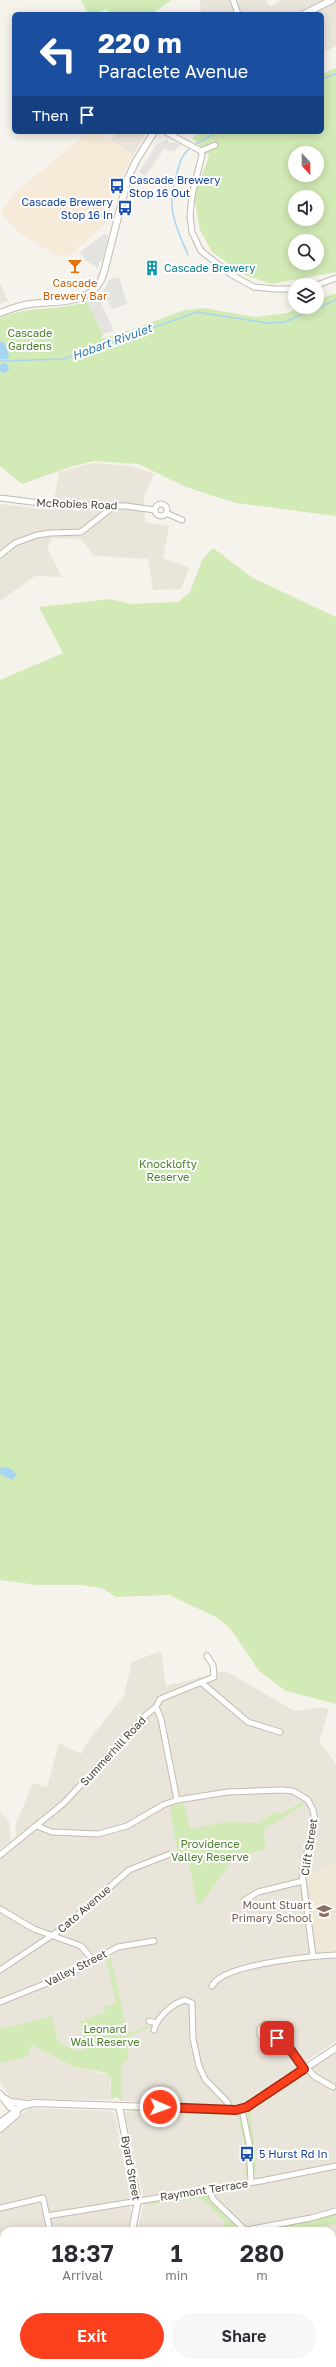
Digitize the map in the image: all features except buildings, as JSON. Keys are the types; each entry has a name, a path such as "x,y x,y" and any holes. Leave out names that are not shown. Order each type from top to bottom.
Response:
{"street":[{"path":"233,0 237,12"},
{"path":"308,12 332,0"},
{"path":"0,313 29,304 74,300 87,294 98,286 104,272 128,178 136,161 153,134"},
{"path":"169,134 201,151 214,145"},
{"path":"201,151 202,155 192,195 190,216 192,232 201,251 232,275 250,285 263,289 288,288"},
{"path":"324,282 336,278"},
{"name":"McRobies Road","path":"0,498 56,505 114,506 155,510"},
{"path":"166,513 167,509 163,505 157,505 155,510 159,516 166,513 182,520"},
{"path":"0,555 15,543 37,535 81,532 114,506"},
{"name":"Summerhill Road","path":"0,1855 64,1803 146,1715 156,1707 158,1702 166,1696 214,1677 215,1671 207,1656"},
{"path":"202,1683 248,1722 280,1732"},
{"path":"156,1707 177,1800"},
{"name":"Clift Street","path":"37,1826 52,1832 98,1834 127,1826 177,1800 228,1792 293,1791 304,1797 313,1810 315,1821 304,1864 303,1881 313,1956"},
{"name":"Cato Avenue","path":"0,1970 52,1937 129,1870 170,1854"},
{"path":"245,1900 258,1892 303,1881"},
{"path":"0,1909 21,1923 52,1937 68,1940 81,1946 90,1953 93,1960"},
{"name":"Valley Street","path":"0,2002 67,1975 118,1947 154,1942"},
{"path":"212,1986 218,1980 251,1966 313,1956 336,1955"},
{"path":"154,2030 156,2024 182,2001 185,2000 192,2003 193,2040 199,2066 206,2079 228,2104 229,2110"},
{"path":"149,2021 156,2024"},
{"path":"283,2039 265,2039 260,2035 260,2028 265,2024 271,2023 305,2068 314,2076 333,2087"},
{"path":"11,2102 29,2104 242,2110 336,2048"},
{"path":"0,2129 17,2114 17,2110 11,2102 2,2096"},
{"path":"2,2096 10,2107 17,2110"},
{"path":"0,2123 17,2110 29,2104"},
{"name":"Byard Street","path":"119,2106 138,2201 133,2227"},
{"path":"242,2110 249,2143 251,2182"},
{"name":"Raymont Terrace","path":"48,2216 251,2182 336,2166"},
{"path":"209,2189 213,2199 239,2227"},
{"path":"0,2208 43,2198 49,2227"},
{"path":"264,2227 311,2218 336,2211"}],"shaded area":[{"path":"200,0 266,0 270,7 281,0 336,0 336,46 324,52 324,12 201,12"},
{"path":"86,134 101,134 133,155 113,191 109,220 72,254 59,257 18,232 1,212 14,194"},
{"path":"115,134 146,134 133,155 111,140"},
{"path":"168,139 168,143 175,142 181,145 174,151 166,151 166,147 145,176 139,172 157,144"},
{"path":"104,234 108,235 108,240 102,261 100,261 98,268 85,260 80,252"},
{"path":"119,277 127,304 112,309 108,301 101,303 114,331 103,334 87,301 102,293 109,280"},
{"path":"0,283 8,301 0,304"},
{"path":"92,463 131,466 154,474 144,497 145,522 169,526 163,558 189,568 181,589 153,590 148,559 94,556 81,539 53,538 47,548 62,577 35,576 0,601 0,504 52,510 59,472"},
{"path":"161,1651 166,1686 226,1671 294,1711 323,1707 329,1709 319,1742 336,1764 336,1864 330,1865 320,1872 307,1869 320,1953 336,1951 336,2041 240,2105 122,2101 121,2065 129,2058 125,2041 129,2036 149,2027 149,2025 128,2034 107,1959 117,2003 104,2006 105,2012 80,2021 86,2049 77,2051 58,2042 51,2017 0,2029 0,1860 17,1845 15,1826 33,1783 47,1787 59,1743 81,1754 89,1740 124,1696 132,1662"},
{"path":"0,1812 9,1821 11,1841 0,1849"},
{"name":"Mount Stuart Primary School","path":"336,1864 336,1951 320,1953 317,1950 306,1872 307,1869 320,1872 330,1865"},
{"path":"32,2045 74,2067 110,2075 111,2100 16,2099 10,2096 0,2083 0,2061 2,2063"},
{"path":"336,2053 336,2227 138,2227 143,2206 143,2195 125,2114 127,2111 238,2116"},
{"path":"31,2108 111,2111 115,2114 130,2193 131,2218 128,2227 0,2227 0,2133 17,2120 25,2111"}],"green space":[{"path":"81,0 172,0 154,12 110,12 106,9 99,12 87,12"},
{"path":"336,68 336,272 304,278 288,278 288,281 271,284 245,275 212,252 200,230 194,196 209,156 192,138 198,134 324,134 324,73"},
{"name":"Cascade Gardens","path":"336,293 336,516 236,503 186,487 138,464 94,461 70,467 22,484 0,466 0,318 22,311 65,306 87,301 103,334 101,339 185,310 203,308 255,317 288,313 288,314 324,314 324,297"},
{"name":"Knocklofty Reserve","path":"213,548 253,578 336,617 336,1704 286,1691 259,1671 230,1628 216,1617 169,1595 116,1597 102,1588 80,1585 37,1585 0,1580 0,680 63,653 39,607 110,599 131,604 178,602 190,592 202,560"},
{"name":"Providence Valley Reserve","path":"302,1802 304,1805 264,1829 265,1849 234,1858 202,1903 197,1904 188,1858 178,1859 170,1807 184,1803 190,1829 226,1822 258,1823 275,1812 281,1814"},
{"name":"Leonard Wall Reserve","path":"110,1956 128,2033 149,2025 150,2027 129,2036 126,2041 129,2058 121,2065 122,2101 116,2097 111,2100 111,2079 107,2073 74,2067 32,2045 27,2057 2,2063 0,2061 0,2029 52,2016 58,2042 77,2051 86,2049 80,2021 105,2012 104,2006 116,2003 106,1959"},
{"path":"265,2026 272,2028 277,2035 267,2038 262,2035 262,2029"},
{"path":"302,2073 306,2074 250,2111 255,2148 256,2172 254,2174 247,2112"},
{"path":"131,2109 237,2114 243,2125 245,2134 248,2153 248,2176 245,2176 245,2146 238,2116 130,2111"},
{"path":"204,2193 235,2225 235,2227 224,2227 225,2222 207,2203 199,2198 147,2205 147,2203"},
{"path":"336,2213 336,2224 314,2227 271,2227"}],"water":[{"path":"0,342 4,342 9,356 8,359 0,359"},
{"path":"2,363 6,363 8,364 8,372 2,373 -1,370 -1,366"},
{"path":"0,1467 10,1468 17,1475 12,1480 0,1474"}],"waterway":[{"name":"Hobart Rivulet","path":"324,78 336,74"},
{"name":"Hobart Rivulet","path":"188,255 173,215 173,185 180,161 185,153 190,148 208,138 212,134"},
{"name":"Hobart Rivulet","path":"0,361 64,359 197,312 268,323 285,322 336,300"}],"place":[{"name":"Cascade Brewery Stop 16 Out","path":"117,186"},
{"name":"Cascade Brewery Stop 16 In","path":"125,208"},
{"name":"Cascade Brewery Bar","path":"75,266"},
{"name":"Cascade Brewery","path":"152,268"},
{"name":"Mount Stuart Primary School","path":"324,1911"},
{"name":"5 Hurst Rd In","path":"247,2154"}],"route":[{"path":"160,2107 242,2110 304,2069 283,2039 277,2038"}]}
